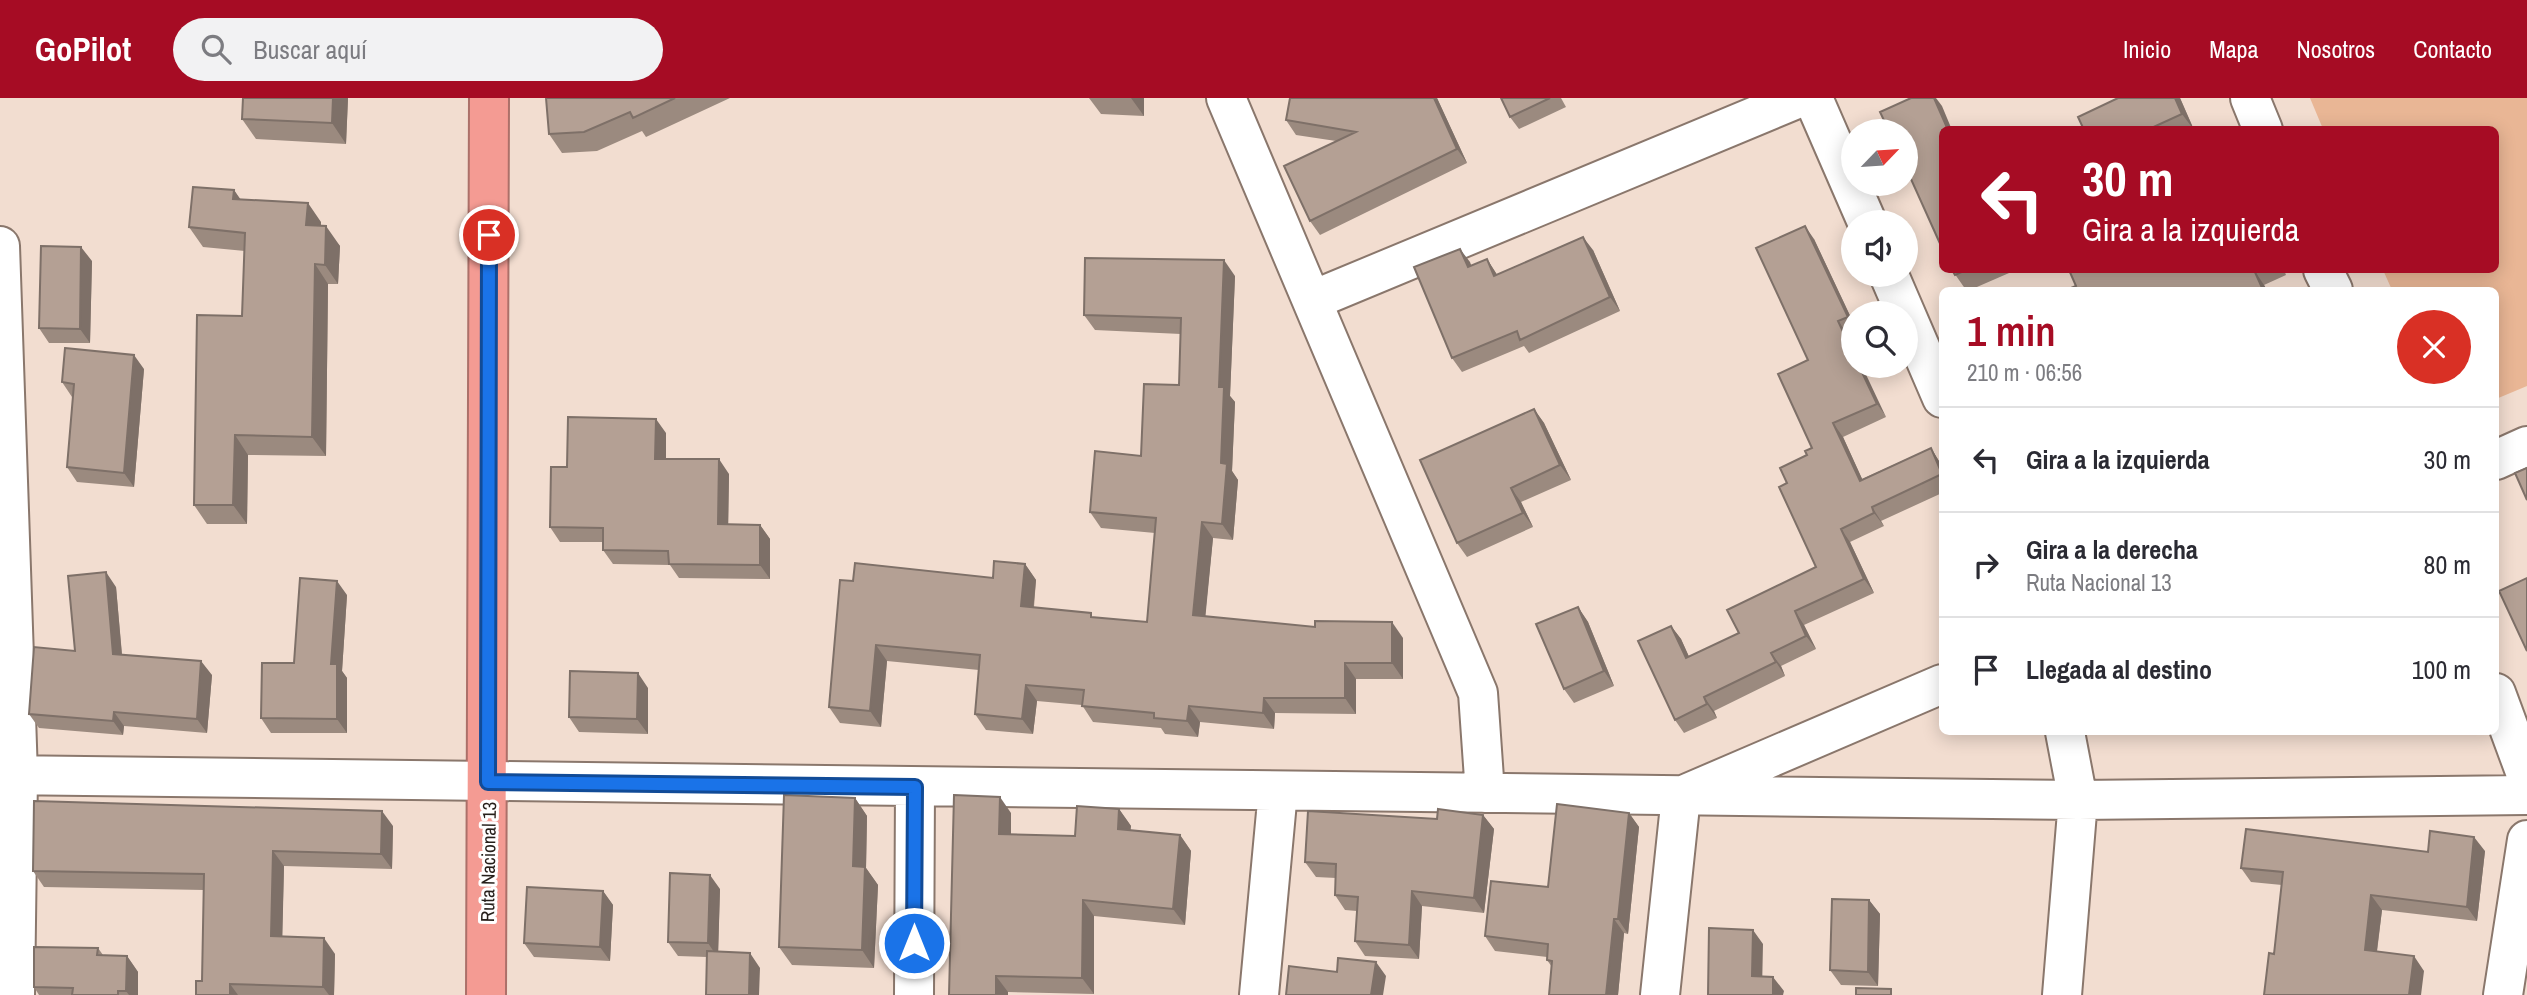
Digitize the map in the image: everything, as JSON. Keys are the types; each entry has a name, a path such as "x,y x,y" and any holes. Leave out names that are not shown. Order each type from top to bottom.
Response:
{"highway":[{"name":"Ruta Nacional 13","path":"486,995 489,98"}],"street":[{"path":"1226,98 1478,693 1485,793"},
{"path":"1313,300 1798,98"},
{"path":"1813,98 1862,210"},
{"path":"2250,98 2261,126"},
{"path":"0,246 15,995"},
{"path":"1894,287 1939,391"},
{"path":"2499,459 2527,446"},
{"path":"1681,796 1939,685"},
{"path":"2499,701 2527,776"},
{"path":"2062,995 2078,800 2066,735"},
{"path":"9,775 2078,800 2527,795"},
{"path":"914,995 915,787"},
{"path":"1259,995 1278,791"},
{"path":"1660,995 1681,796"},
{"path":"2503,995 2527,840"}],"shaded area":[{"path":"2310,98 2527,98 2527,386 2499,398 2499,287 2391,287 2384,273 2499,273 2499,126 2322,126"}],"building":[{"path":"243,98 333,98 332,123 242,119"},
{"path":"546,98 675,98 633,118 630,112 584,132 549,134"},
{"path":"1290,98 1434,98 1457,149 1310,221 1284,166 1356,132 1286,120"},
{"path":"1501,98 1550,98 1510,117"},
{"path":"1911,98 1934,98 1946,126 1939,126 1939,241 1918,195 1918,119 1883,119 1880,112"},
{"path":"2118,98 2175,98 2182,114 2156,126 2082,126 2078,117"},
{"path":"193,187 234,190 233,199 308,203 306,225 326,226 325,265 315,264 312,437 235,435 233,505 194,505 197,315 242,316 245,233 189,227"},
{"path":"1805,226 1841,302 1841,320 1838,321 1841,327 1841,378 1865,378 1877,404 1833,423 1860,481 1931,448 1939,467 1939,475 1872,507 1874,513 1841,529 1864,579 1795,611 1806,636 1771,653 1776,662 1704,697 1707,704 1675,720 1638,641 1671,626 1686,658 1739,633 1727,610 1816,567 1779,487 1787,483 1780,468 1807,455 1805,451 1812,448 1778,374 1808,360 1756,248"},
{"path":"1583,237 1610,297 1520,340 1517,331 1452,358 1414,267 1460,249 1468,267 1487,259 1494,276"},
{"path":"41,246 81,247 80,329 39,328"},
{"path":"1085,258 1224,260 1219,387 1224,387 1221,463 1227,464 1222,524 1202,522 1193,615 1315,627 1315,621 1392,622 1392,663 1345,663 1345,698 1264,698 1263,713 1189,706 1187,721 1154,718 1154,713 1082,706 1084,690 1026,685 1022,719 975,714 980,655 876,645 870,711 829,707 840,580 853,581 855,563 993,578 994,561 1025,564 1021,606 1147,622 1156,518 1090,512 1095,451 1141,456 1144,384 1179,385 1181,318 1084,315"},
{"path":"2070,273 2255,273 2262,287 2074,287 2076,286"},
{"path":"65,348 134,355 124,473 67,467 74,384 62,382"},
{"path":"1534,409 1560,465 1511,488 1523,513 1457,543 1420,460"},
{"path":"568,417 656,419 655,459 719,459 718,524 760,525 760,565 669,564 668,551 603,550 603,528 550,527 551,467 567,467"},
{"path":"2527,468 2527,500 2515,473"},
{"path":"106,572 113,654 201,661 197,719 114,712 113,721 29,714 34,647 75,651 68,576"},
{"path":"300,578 337,581 331,664 337,664 337,719 261,718 262,663 294,663"},
{"path":"2527,578 2527,651 2499,591"},
{"path":"1578,607 1604,671 1564,689 1536,624"},
{"path":"570,671 638,673 637,719 569,717"},
{"path":"784,795 855,798 853,866 865,867 862,950 779,947"},
{"path":"954,795 1000,797 999,834 1075,836 1077,806 1119,809 1118,829 1180,835 1173,909 1083,900 1082,978 996,976 996,995 949,995"},
{"path":"34,801 382,811 381,854 273,851 271,936 324,938 323,987 230,984 230,995 196,995 196,981 202,981 204,874 33,871"},
{"path":"1557,804 1629,813 1618,919 1614,919 1606,995 1549,995 1552,961 1547,960 1548,944 1485,936 1491,881 1548,887"},
{"path":"1438,809 1483,815 1474,898 1412,891 1409,945 1355,941 1358,897 1335,895 1336,864 1305,862 1308,811 1437,819"},
{"path":"2246,829 2428,852 2430,831 2474,837 2467,907 2371,895 2365,950 2414,956 2409,995 2264,995 2269,953 2274,954 2283,872 2241,868"},
{"path":"670,873 710,875 708,943 668,942"},
{"path":"527,887 603,891 600,947 524,943"},
{"path":"1832,899 1869,900 1868,972 1830,970"},
{"path":"1709,928 1753,930 1752,976 1773,977 1773,995 1708,995"},
{"path":"34,947 98,948 97,955 127,956 126,991 118,991 118,995 72,995 73,988 34,987"},
{"path":"707,951 750,953 749,995 706,995"},
{"path":"1338,958 1376,962 1371,995 1286,995 1289,966 1337,972"},
{"path":"1856,988 1891,989 1891,995 1856,995"}],"route":[{"path":"489,235 488,782 915,787 914,943"}]}
